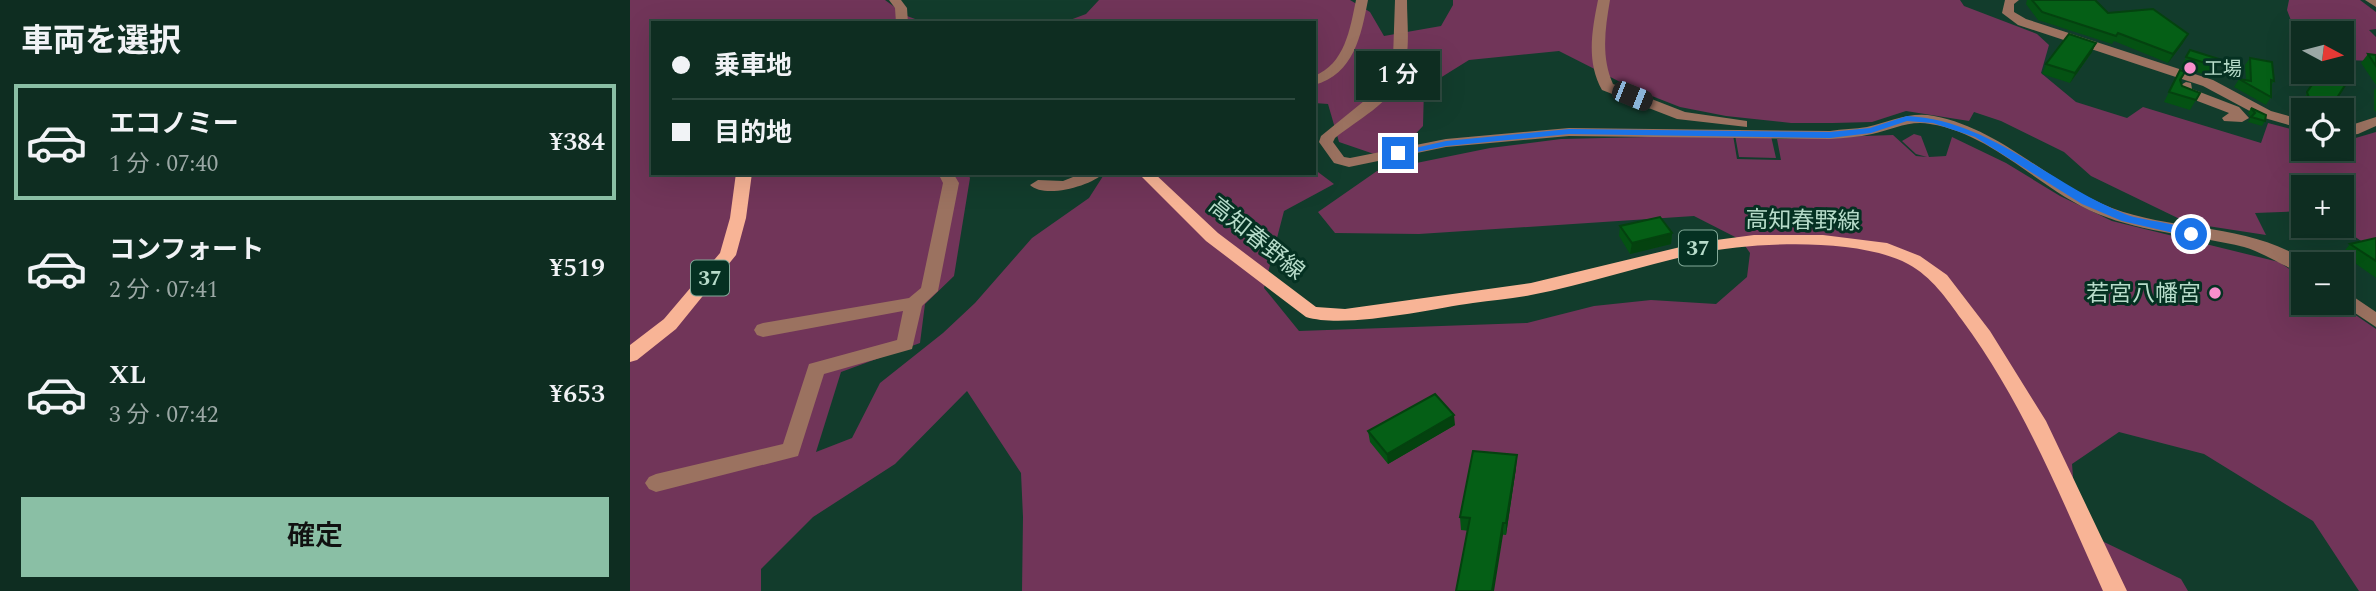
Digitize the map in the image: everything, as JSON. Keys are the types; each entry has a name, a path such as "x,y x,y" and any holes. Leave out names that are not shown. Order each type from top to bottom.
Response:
{"main road":[{"name":"37","path":"630,355 670,324 728,255 738,218 744,175"},
{"name":"高知春野線","path":"1147,175 1212,237 1312,313 1345,315 1531,289 1701,247 1754,240 1823,240 1881,247 1914,260 1941,279 1984,336 2030,410 2115,591"}],"street":[{"path":"895,0 901,8 902,21"},
{"path":"1316,80 1341,66 1353,41 1362,0"},
{"path":"1401,0 1401,37 1395,78 1385,91 1328,135 1326,142 1339,160 1349,163 1446,144 1569,132 1830,135 1871,130 1907,118 1935,120 1978,135 2085,201 2126,218 2166,229 2243,242 2273,251 2291,261"},
{"path":"1604,0 1599,25 1598,70 1607,87 1682,116 1772,127 1871,130"},
{"path":"2012,0 2008,3 2008,13 2022,22 2208,83 2266,114 2291,121"},
{"path":"2371,0 2376,3"},
{"path":"2223,91 2187,85 2183,91 2234,110 2242,118 2229,118"},
{"path":"2354,131 2376,121"},
{"path":"763,330 914,303 929,290 951,183 946,175"},
{"path":"1038,185 1065,186 1092,175"},
{"path":"656,483 791,450 816,369 905,344 914,303"},
{"path":"2354,304 2376,321"}],"shaded area":[{"path":"630,0 885,0 907,16 921,21 651,21 651,175 968,175 970,178 954,276 925,304 920,343 841,372 816,452 852,438 880,383 943,333 975,303 1032,238 1089,198 1104,175 1316,175 1316,170 1334,184 1284,211 1264,288 1299,331 1527,323 1594,306 1651,300 1716,304 1747,277 1750,253 1741,240 1694,216 1419,234 1335,233 1318,212 1377,171 1490,148 1561,139 1733,135 1737,159 1781,160 1777,139 1893,135 1916,156 1927,157 1916,154 1902,141 1914,134 1921,136 1929,157 1946,156 1952,137 2112,221 2279,262 2291,270 2291,315 2354,314 2376,329 2376,591 2359,591 2313,521 2204,454 2119,432 2072,464 2077,529 2181,579 2188,591 1022,591 1021,473 967,391 895,464 813,517 761,569 761,591 630,591"},
{"path":"1099,0 1350,0 1370,12 1384,36 1441,26 1453,0 1960,0 1964,6 2037,34 2049,45 2041,73 2076,102 2127,118 2143,107 2261,143 2268,123 2291,129 2291,161 2354,161 2354,138 2376,132 2376,251 2354,236 2354,175 2291,175 2291,212 2255,213 2266,235 2188,223 2091,176 2064,152 2001,121 1974,112 1969,121 1906,111 1872,122 1791,123 1726,116 1680,107 1634,89 1559,51 1469,60 1424,88 1423,126 1404,146 1374,154 1339,142 1328,104 1316,103 1316,21 1067,21 1086,14"},
{"path":"2289,0 2360,0 2376,12 2376,29 2369,30 2376,37 2376,61 2354,60 2354,21 2291,21 2287,10"},
{"path":"1735,135 1771,136 1776,158 1739,157"}],"building":[{"path":"2032,0 2095,0 2108,13 2153,9 2188,34 2173,54 2118,33 2116,36 2042,12"},
{"path":"2069,34 2096,43 2075,73 2046,64"},
{"path":"2190,50 2219,59 2215,66 2186,57"},
{"path":"2368,54 2376,55 2376,66"},
{"path":"2250,58 2272,62 2274,81 2271,80 2271,97 2239,79 2251,81"},
{"path":"2180,70 2185,72 2180,80 2182,86 2200,93 2196,100 2169,92"},
{"path":"2313,84 2346,84 2337,98 2309,98 2307,92"},
{"path":"2251,108 2266,115 2265,121 2251,117 2255,113"},
{"path":"1660,217 1672,233 1632,243 1620,226"},
{"path":"2376,238 2376,261 2350,244"},
{"path":"1435,394 1454,415 1387,454 1368,431"},
{"path":"1473,451 1517,455 1492,591 1456,591 1470,518 1460,517"}],"place":[{"name":"工場","path":"2190,68"},
{"name":"若宮八幡宮","path":"2215,293"}],"route":[{"path":"1398,153 1510,136 1569,132 1830,135 1871,130 1907,118 1935,120 1978,135 2085,201 2126,218 2191,234"}]}
